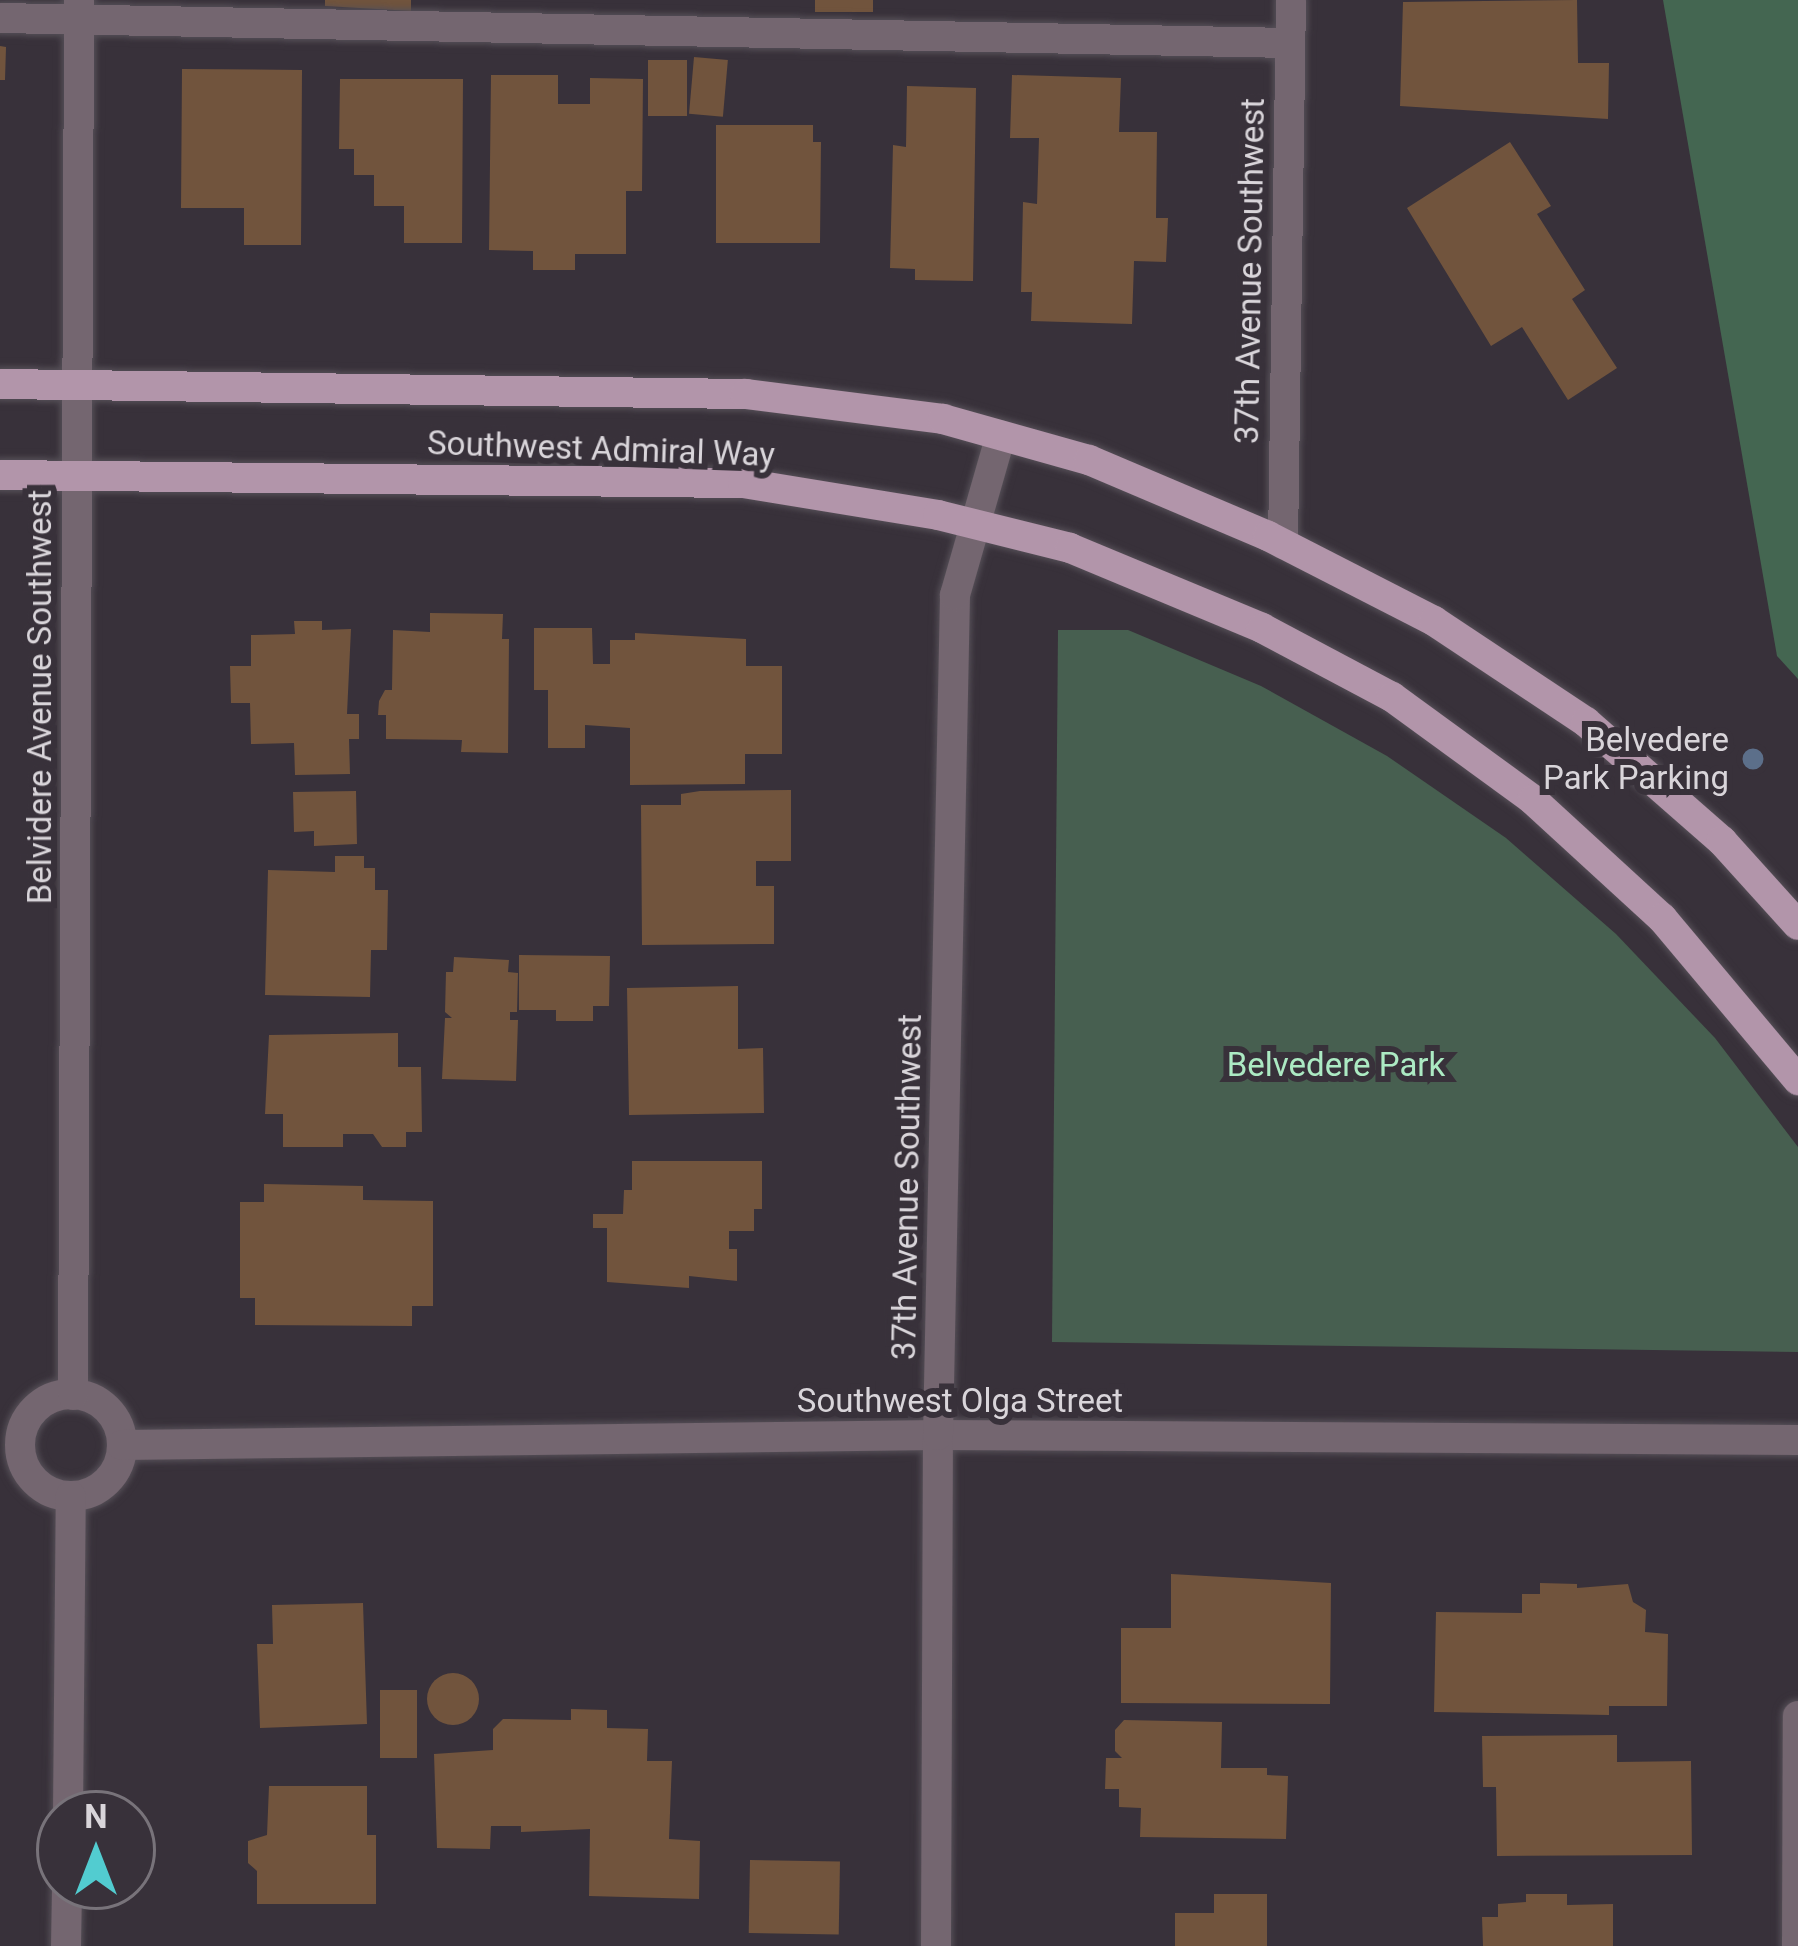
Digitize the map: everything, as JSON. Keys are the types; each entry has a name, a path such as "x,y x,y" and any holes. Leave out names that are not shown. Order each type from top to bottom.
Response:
{"main road":[{"name":"Southwest Admiral Way","path":"0,384 746,394 943,419 1089,460 1283,544 1434,621 1586,722 1722,841 1798,925"},
{"name":"Southwest Admiral Way","path":"0,475 743,483 975,525 1092,557 1262,628 1392,697 1533,800 1662,918 1798,1080"}],"street":[{"name":"37th Avenue Southwest","path":"1283,544 1291,0"},
{"path":"0,18 79,10 1290,43"},
{"name":"Belvidere Avenue Southwest","path":"73,1395 79,10"},
{"name":"37th Avenue Southwest","path":"936,1946 938,1435 955,595 1001,435"},
{"path":"73,1395 97,1401 109,1412 122,1445 105,1484 71,1496 34,1480 10,1442 36,1408 73,1395"},
{"name":"Southwest Olga Street","path":"122,1445 938,1435 1798,1440"},
{"path":"68,1790 71,1496"},
{"path":"1797,1946 1798,1716"},
{"path":"66,1946 67,1910"}],"green space":[{"path":"1663,0 1798,0 1798,679 1777,656"},
{"name":"Belvedere Park","path":"1058,630 1128,630 1261,686 1387,756 1506,838 1616,934 1715,1038 1798,1147 1798,1352 1052,1342"}],"building":[{"path":"325,0 411,0 411,11 325,6"},
{"path":"815,0 873,0 873,12 815,12"},
{"path":"1577,0 1578,63 1609,63 1608,119 1400,106 1403,2"},
{"path":"0,46 6,47 5,80 0,80"},
{"path":"694,57 728,60 723,117 689,114"},
{"path":"648,60 687,60 687,116 648,116"},
{"path":"182,69 302,70 301,245 244,245 244,208 181,208"},
{"path":"491,75 558,75 558,104 590,104 590,78 643,79 642,191 626,191 626,254 575,254 575,270 533,270 533,251 489,250"},
{"path":"1012,75 1121,78 1119,132 1157,132 1156,218 1168,218 1166,262 1134,261 1132,324 1031,321 1032,292 1021,292 1023,202 1037,204 1039,138 1010,138"},
{"path":"340,79 463,79 462,243 404,243 404,206 374,206 374,175 354,175 354,149 339,149"},
{"path":"907,86 976,88 973,281 915,280 915,269 890,268 893,145 906,147"},
{"path":"716,125 813,125 813,142 821,142 820,243 716,243"},
{"path":"1510,142 1551,206 1537,214 1585,290 1572,299 1617,368 1568,400 1522,327 1491,346 1407,208"},
{"path":"430,613 503,614 502,639 509,639 508,753 461,752 462,740 386,739 386,715 378,715 385,690 392,690 393,630 430,632"},
{"path":"294,621 322,621 322,630 351,629 347,714 359,714 359,739 349,739 350,774 295,775 294,743 251,744 250,703 231,703 230,666 251,666 251,635 295,634"},
{"path":"534,628 592,628 593,664 610,664 610,640 635,640 635,633 746,639 746,666 782,666 782,754 745,754 745,784 630,785 630,728 585,725 585,748 548,748 548,690 534,690"},
{"path":"791,790 791,861 756,861 756,886 774,886 774,944 642,945 641,805 681,805 681,794 700,791"},
{"path":"356,791 357,844 314,846 314,831 294,832 293,792"},
{"path":"335,856 364,856 364,868 375,868 375,890 388,890 387,950 371,950 370,997 265,995 268,870 335,872"},
{"path":"519,955 610,956 609,1006 593,1006 593,1021 556,1021 556,1010 519,1010"},
{"path":"454,957 509,960 508,972 518,973 517,1012 510,1012 510,1020 518,1020 516,1081 442,1079 445,1018 452,1018 445,1012 446,972 453,972"},
{"path":"738,986 738,1049 763,1048 764,1113 629,1115 627,988"},
{"path":"398,1033 398,1067 421,1067 422,1132 406,1132 406,1147 382,1147 373,1134 343,1134 343,1147 283,1147 283,1114 265,1114 269,1035"},
{"path":"632,1161 762,1161 762,1209 754,1209 754,1231 729,1231 729,1249 737,1249 737,1281 689,1276 689,1288 607,1282 607,1228 593,1228 593,1214 623,1214 624,1190 632,1190"},
{"path":"264,1184 363,1186 363,1200 433,1201 433,1306 412,1306 412,1326 255,1325 255,1298 240,1298 240,1202 264,1202"},
{"path":"1171,1574 1331,1583 1330,1704 1121,1703 1121,1628 1171,1628"},
{"path":"1540,1583 1577,1584 1577,1588 1628,1584 1633,1602 1646,1610 1645,1632 1668,1634 1667,1706 1609,1706 1609,1715 1434,1712 1436,1612 1522,1613 1522,1594 1540,1594"},
{"path":"363,1603 367,1724 260,1728 257,1644 273,1644 272,1605"},
{"path":"453,1673 471,1681 479,1699 471,1717 453,1725 435,1717 427,1699 435,1681"},
{"path":"380,1690 417,1690 417,1758 380,1758"},
{"path":"571,1709 607,1710 607,1728 648,1729 647,1761 672,1761 669,1839 700,1841 699,1899 589,1896 590,1829 521,1832 521,1826 491,1826 490,1849 437,1848 434,1754 493,1750 493,1729 503,1719 571,1720"},
{"path":"1124,1720 1222,1722 1221,1768 1267,1768 1267,1775 1288,1776 1286,1839 1140,1837 1141,1808 1119,1807 1119,1789 1105,1789 1106,1758 1122,1758 1115,1751 1115,1730"},
{"path":"1617,1735 1617,1762 1691,1761 1692,1855 1497,1856 1496,1787 1483,1787 1482,1736"},
{"path":"269,1786 367,1786 367,1835 376,1835 376,1904 257,1904 257,1871 248,1863 248,1841 267,1835"},
{"path":"750,1860 840,1862 839,1935 749,1933"},
{"path":"1214,1894 1267,1894 1267,1946 1175,1946 1175,1913 1214,1913"},
{"path":"1526,1894 1567,1894 1567,1905 1613,1904 1613,1946 1483,1946 1482,1917 1498,1917 1498,1904 1526,1902"}],"place":[{"name":"Belvedere Park Parking","path":"1753,759"}]}
